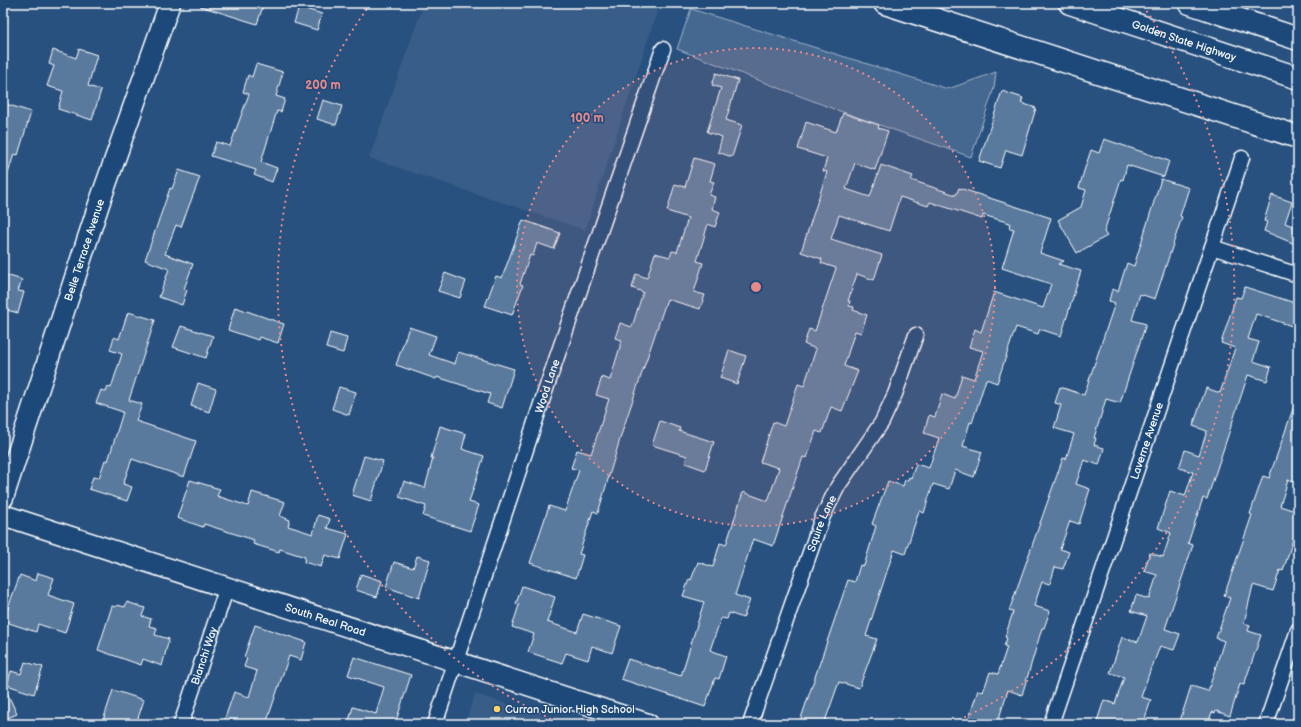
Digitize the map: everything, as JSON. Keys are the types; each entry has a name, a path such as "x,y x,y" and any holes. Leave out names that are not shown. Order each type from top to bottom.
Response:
{"highway":[{"path":"885,3 1298,137"},
{"name":"Golden State Highway","path":"1070,3 1298,78"},
{"path":"1190,3 1298,39"}],"street":[{"name":"Belle Terrace Avenue","path":"3,498 99,204 170,3"},
{"name":"Wood Lane","path":"435,724 553,370 663,49"},
{"name":"Laverne Avenue","path":"1051,724 1242,158"},
{"path":"1212,247 1298,275"},
{"name":"Squire Lane","path":"750,724 822,518 838,486 882,422 895,394 916,335"},
{"name":"South Real Road","path":"3,515 648,724"},
{"name":"Bianchi Way","path":"181,724 227,588"},
{"path":"1266,724 1298,630"}],"shaded area":[{"path":"424,3 660,3 585,230 369,158"},
{"path":"691,9 948,89 996,72 994,88 971,157 834,109 677,49"},
{"name":"Curran Junior High School","path":"475,694 572,724 465,724"}],"building":[{"path":"201,3 264,3 257,24 200,6"},
{"path":"299,7 322,14 317,30 294,23"},
{"path":"79,49 97,55 88,86 101,90 92,120 58,109 63,91 47,86 54,66 49,64 53,50 76,58"},
{"path":"256,64 283,72 276,96 285,99 281,112 277,111 261,162 277,168 272,182 254,175 256,170 211,156 216,142 230,146 249,94 243,92 248,75 252,77"},
{"path":"716,73 738,80 726,120 742,125 732,157 718,152 722,137 707,132 721,88 712,85"},
{"path":"1002,91 1023,98 1021,103 1036,108 1022,155 1006,150 1000,168 979,161"},
{"path":"323,100 342,106 336,125 317,119"},
{"path":"3,103 31,112 18,155 14,154 6,180 3,180"},
{"path":"843,113 879,125 878,128 888,131 875,170 855,163 846,189 870,197 881,165 913,176 911,180 956,195 959,188 1051,218 1040,253 1064,261 1058,264 1081,271 1061,336 1040,329 1038,334 1016,327 997,383 986,379 963,446 982,452 974,477 955,470 949,489 933,484 924,513 919,511 905,554 894,550 866,636 877,639 859,688 839,682 824,724 799,724 848,580 855,582 860,565 864,566 876,526 872,524 888,481 903,486 905,480 908,480 909,477 911,478 916,464 929,468 939,438 924,433 929,415 935,417 942,394 955,399 962,375 974,379 983,351 969,347 975,329 981,332 994,292 1043,308 1051,284 1002,268 1014,229 1009,228 1010,223 983,215 982,219 930,202 928,206 900,197 889,231 839,215 831,239 882,255 874,280 857,274 848,301 850,301 849,306 854,307 853,310 867,315 861,333 855,331 844,366 858,371 842,411 831,407 822,433 816,431 807,458 803,457 773,546 753,539 735,595 750,600 743,618 729,613 727,619 721,618 710,650 726,656 719,679 715,678 705,707 621,679 628,659 681,676 704,602 683,596 689,579 691,580 698,562 713,567 720,543 726,545 743,492 768,501 779,468 760,462 773,422 784,426 798,384 804,386 816,349 804,344 809,329 815,331 836,268 821,263 822,259 801,252 827,172 823,171 827,158 798,149 806,122 836,132"},
{"path":"1104,139 1169,161 1164,177 1127,165 1104,232 1107,236 1077,253 1058,220 1081,207 1086,190 1079,188 1091,150 1099,153"},
{"path":"694,158 715,164 710,181 714,182 709,195 715,197 712,209 720,212 715,227 708,224 697,261 703,263 694,292 705,295 700,309 667,299 623,429 598,513 593,511 579,554 583,555 576,578 530,563 549,506 565,511 579,470 571,468 577,450 591,454 609,399 596,395 602,377 610,380 622,340 615,338 620,323 632,327 643,292 632,288 636,274 647,278 655,253 670,257 672,251 677,252 688,218 667,211 675,184 685,187"},
{"path":"179,170 200,177 181,227 176,225 165,254 193,264 184,289 187,290 182,305 159,297 169,269 145,260 170,188 172,189"},
{"path":"1161,179 1189,188 1180,216 1182,217 1155,299 1140,294 1132,320 1146,324 1120,403 1106,399 1094,438 1096,438 1094,445 1104,448 1099,465 1084,460 1076,484 1090,489 1079,524 1070,521 1060,549 1069,552 1063,569 1055,567 1050,584 1042,582 1034,606 1050,611 1044,628 1042,628 1022,695 1008,690 997,724 967,724 978,690 983,692 990,672 998,674 1007,647 1004,646 1007,638 1005,637 1013,612 1009,611 1063,458 1066,459 1074,434 1054,428 1061,405 1055,403 1060,387 1084,395 1115,303 1109,301 1112,289 1118,291 1127,263 1134,266"},
{"path":"1272,195 1292,202 1285,223 1298,228 1295,244 1264,231 1267,222 1264,221"},
{"path":"523,220 560,233 554,249 537,243 533,256 530,255 520,284 523,285 512,315 485,306 496,276 502,278"},
{"path":"445,273 466,281 460,298 438,291"},
{"path":"3,274 22,280 18,291 24,292 18,313 3,309"},
{"path":"1245,287 1298,304 1292,326 1256,314 1248,339 1259,342 1253,361 1271,367 1267,381 1248,375 1207,499 1203,498 1188,543 1193,545 1165,629 1180,634 1174,650 1160,646 1153,662 1141,697 1151,700 1143,724 1096,724 1104,700 1115,704 1124,677 1110,673 1122,637 1138,642 1147,616 1131,611 1136,595 1149,599 1157,575 1144,571 1150,553 1163,557 1171,533 1158,528 1170,491 1185,496 1193,472 1179,468 1185,450 1199,455 1207,431 1193,426 1206,388 1220,393 1235,348 1221,343 1236,297 1241,298"},
{"path":"235,307 284,324 278,343 259,337 258,340 228,330"},
{"path":"128,312 155,320 129,400 142,404 136,421 196,441 184,477 132,459 123,484 132,487 127,501 89,489 93,477 99,478 105,460 108,461 123,412 96,403 101,390 106,392 108,387 111,388 122,354 110,350 114,337 119,339"},
{"path":"181,326 213,336 206,358 173,347"},
{"path":"409,327 436,336 429,355 455,364 458,352 514,369 502,408 487,403 490,394 437,377 436,379 396,365"},
{"path":"330,333 347,338 343,353 326,348"},
{"path":"729,350 746,356 737,384 720,378"},
{"path":"198,383 216,389 209,412 191,406"},
{"path":"339,387 356,392 349,415 332,409"},
{"path":"1295,403 1298,404 1298,469 1294,482 1288,480 1280,506 1298,512 1298,524 1283,571 1280,570 1273,591 1253,585 1244,623 1250,625 1248,631 1261,635 1244,685 1240,684 1230,716 1216,711 1215,713 1212,712 1208,724 1179,724 1191,686 1208,691 1224,641 1216,638 1230,598 1224,596 1252,515 1250,514 1263,476 1269,478"},
{"path":"660,421 680,428 679,431 714,442 705,470 685,463 687,456 652,445"},
{"path":"440,426 466,434 462,449 484,456 469,502 479,505 470,531 423,516 426,506 399,497 404,481 425,488 433,458 431,458"},
{"path":"364,456 383,461 371,501 352,495"},
{"path":"190,480 220,489 217,496 248,506 252,492 285,502 280,516 290,520 288,526 313,534 318,515 330,519 327,528 348,534 340,559 325,555 321,567 304,562 305,557 280,549 279,552 253,544 254,540 204,524 203,527 177,518"},
{"path":"417,556 430,560 419,598 386,587 394,562 413,568"},
{"path":"38,573 54,578 48,595 74,604 65,633 38,624 36,632 3,621 20,575 36,581"},
{"path":"361,574 382,581 377,597 356,590"},
{"path":"522,586 555,597 547,622 577,632 583,614 621,626 612,653 592,646 588,660 566,653 562,663 528,652 534,634 512,627 519,605 516,604"},
{"path":"127,602 145,608 142,616 151,619 149,626 157,628 155,635 169,639 162,666 143,659 141,665 98,650 112,606 116,607 117,605 125,607"},
{"path":"255,625 306,642 301,660 289,656 266,724 223,724 234,692 249,697 257,671 244,667 247,658 244,657"},
{"path":"354,657 411,675 396,721 397,724 348,724 353,707 376,714 384,687 348,675"},
{"path":"25,662 43,667 34,694 7,685 11,671 21,674"},
{"path":"3,684 17,714 3,720"},
{"path":"113,690 144,700 136,724 102,724"}],"place":[{"name":"Curran Junior High School","path":"497,709"}]}
